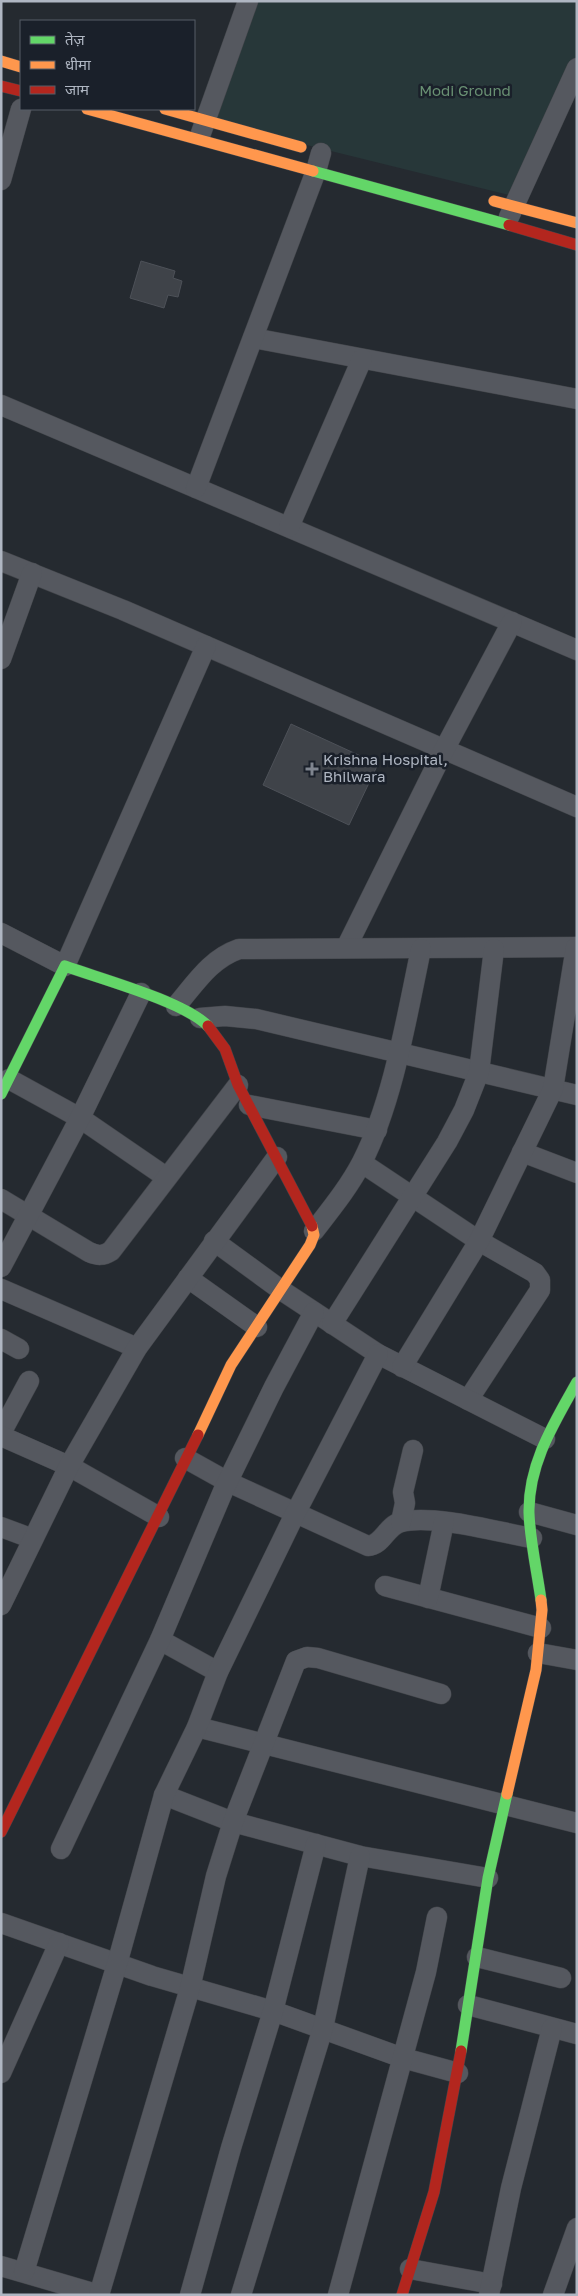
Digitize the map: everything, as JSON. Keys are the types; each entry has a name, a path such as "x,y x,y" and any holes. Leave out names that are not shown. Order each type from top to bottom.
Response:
{"street":[{"path":"198,139 248,1"},
{"path":"1,62 20,67"},
{"path":"510,215 575,74"},
{"path":"1,86 20,91"},
{"path":"1,180 21,110"},
{"path":"91,110 198,139 322,160"},
{"path":"170,110 206,120 322,160 510,215 577,223"},
{"path":"196,488 322,160"},
{"path":"484,199 510,215 577,245"},
{"path":"253,338 577,399"},
{"path":"289,527 362,359"},
{"path":"1,405 577,650"},
{"path":"1,561 206,646 577,807"},
{"path":"1,658 32,573"},
{"path":"346,948 444,750 512,622"},
{"path":"166,1177 80,1118 5,1087 65,966 206,646"},
{"path":"1,934 65,966 176,1006 200,1018 214,1031 225,1049 238,1085 311,1220 314,1231"},
{"path":"176,1006 209,966 223,954 239,949 494,949 576,947 571,1018 553,1089 479,1241 402,1367"},
{"path":"1,1832 159,1517 185,1458 231,1365 310,1245 314,1231 362,1163 376,1130 398,1053 422,949"},
{"path":"332,1324 456,1126 479,1072 494,949"},
{"path":"1,1267 80,1118 141,993"},
{"path":"200,1018 225,1016 256,1018 577,1095"},
{"path":"1,1199 29,1214 89,1252 97,1255 105,1254 111,1251 238,1085"},
{"path":"249,1105 376,1130"},
{"path":"522,1152 577,1173"},
{"path":"1,1605 69,1466 136,1348 277,1157"},
{"path":"362,1163 479,1241 535,1273 541,1285 468,1400"},
{"path":"214,1241 281,1290 378,1354 545,1439"},
{"path":"188,1278 257,1326"},
{"path":"1,1289 136,1348"},
{"path":"61,1849 160,1640 228,1482 274,1387 314,1312"},
{"path":"1,1339 20,1349"},
{"path":"24,2272 117,1964 164,1795 197,1727 218,1672 295,1514 378,1354"},
{"path":"29,1381 1,1435 69,1466 159,1517"},
{"path":"402,2295 434,2192 458,2073 488,1878 536,1670 541,1628 540,1586 529,1512 534,1472 545,1439 577,1382"},
{"path":"401,1522 405,1503 403,1492 413,1450"},
{"path":"185,1458 228,1482 368,1546 377,1543 388,1529 401,1522 444,1522 532,1538"},
{"path":"529,1512 577,1525"},
{"path":"428,1598 444,1522"},
{"path":"1,1527 33,1539"},
{"path":"385,1586 541,1628"},
{"path":"160,1640 218,1672"},
{"path":"538,1653 577,1660"},
{"path":"1,2266 24,2272 52,2288 100,2295 190,1988 216,1876 233,1822 264,1745 292,1667 301,1658 318,1658 441,1694"},
{"path":"197,1727 577,1823"},
{"path":"164,1795 233,1822 360,1856 488,1878"},
{"path":"190,2295 231,2148 273,2011 316,1844"},
{"path":"241,2295 323,2028 360,1856"},
{"path":"338,2295 426,1972 437,1917"},
{"path":"1,1923 190,1988 273,2011 403,2058 458,2073"},
{"path":"3,2062 59,1943"},
{"path":"477,1957 561,1978"},
{"path":"468,2006 577,2034"},
{"path":"410,2269 490,2290 511,2188 552,2028"},
{"path":"553,2295 577,2228"}],"green space":[{"name":"Modi Ground","path":"252,1 577,1 577,65 517,197 206,120"}],"building":[{"path":"141,261 175,271 173,278 182,281 178,297 168,295 164,308 130,298"},
{"path":"291,724 378,764 349,825 263,785"}],"traffic: fast":[{"path":"313,171 509,225"},
{"path":"1,1094 65,966 161,999 196,1017 208,1026"},
{"path":"541,1600 531,1534 530,1495 533,1478 544,1445 577,1382"},
{"path":"461,2051 488,1878 507,1794"}],"traffic: slow":[{"path":"1,61 20,67"},
{"path":"91,110 313,171"},
{"path":"169,110 301,147"},
{"path":"494,201 577,223"},
{"path":"198,1435 231,1365 310,1245 314,1235 312,1226"},
{"path":"507,1794 536,1670 542,1610 541,1600"}],"traffic: jam":[{"path":"1,86 20,91"},
{"path":"509,225 577,245"},
{"path":"208,1026 225,1049 238,1085 312,1226"},
{"path":"1,1832 198,1435"},
{"path":"402,2295 434,2192 461,2051"}],"place":[{"name":"Krishna Hospital, Bhilwara","path":"312,769"}]}
